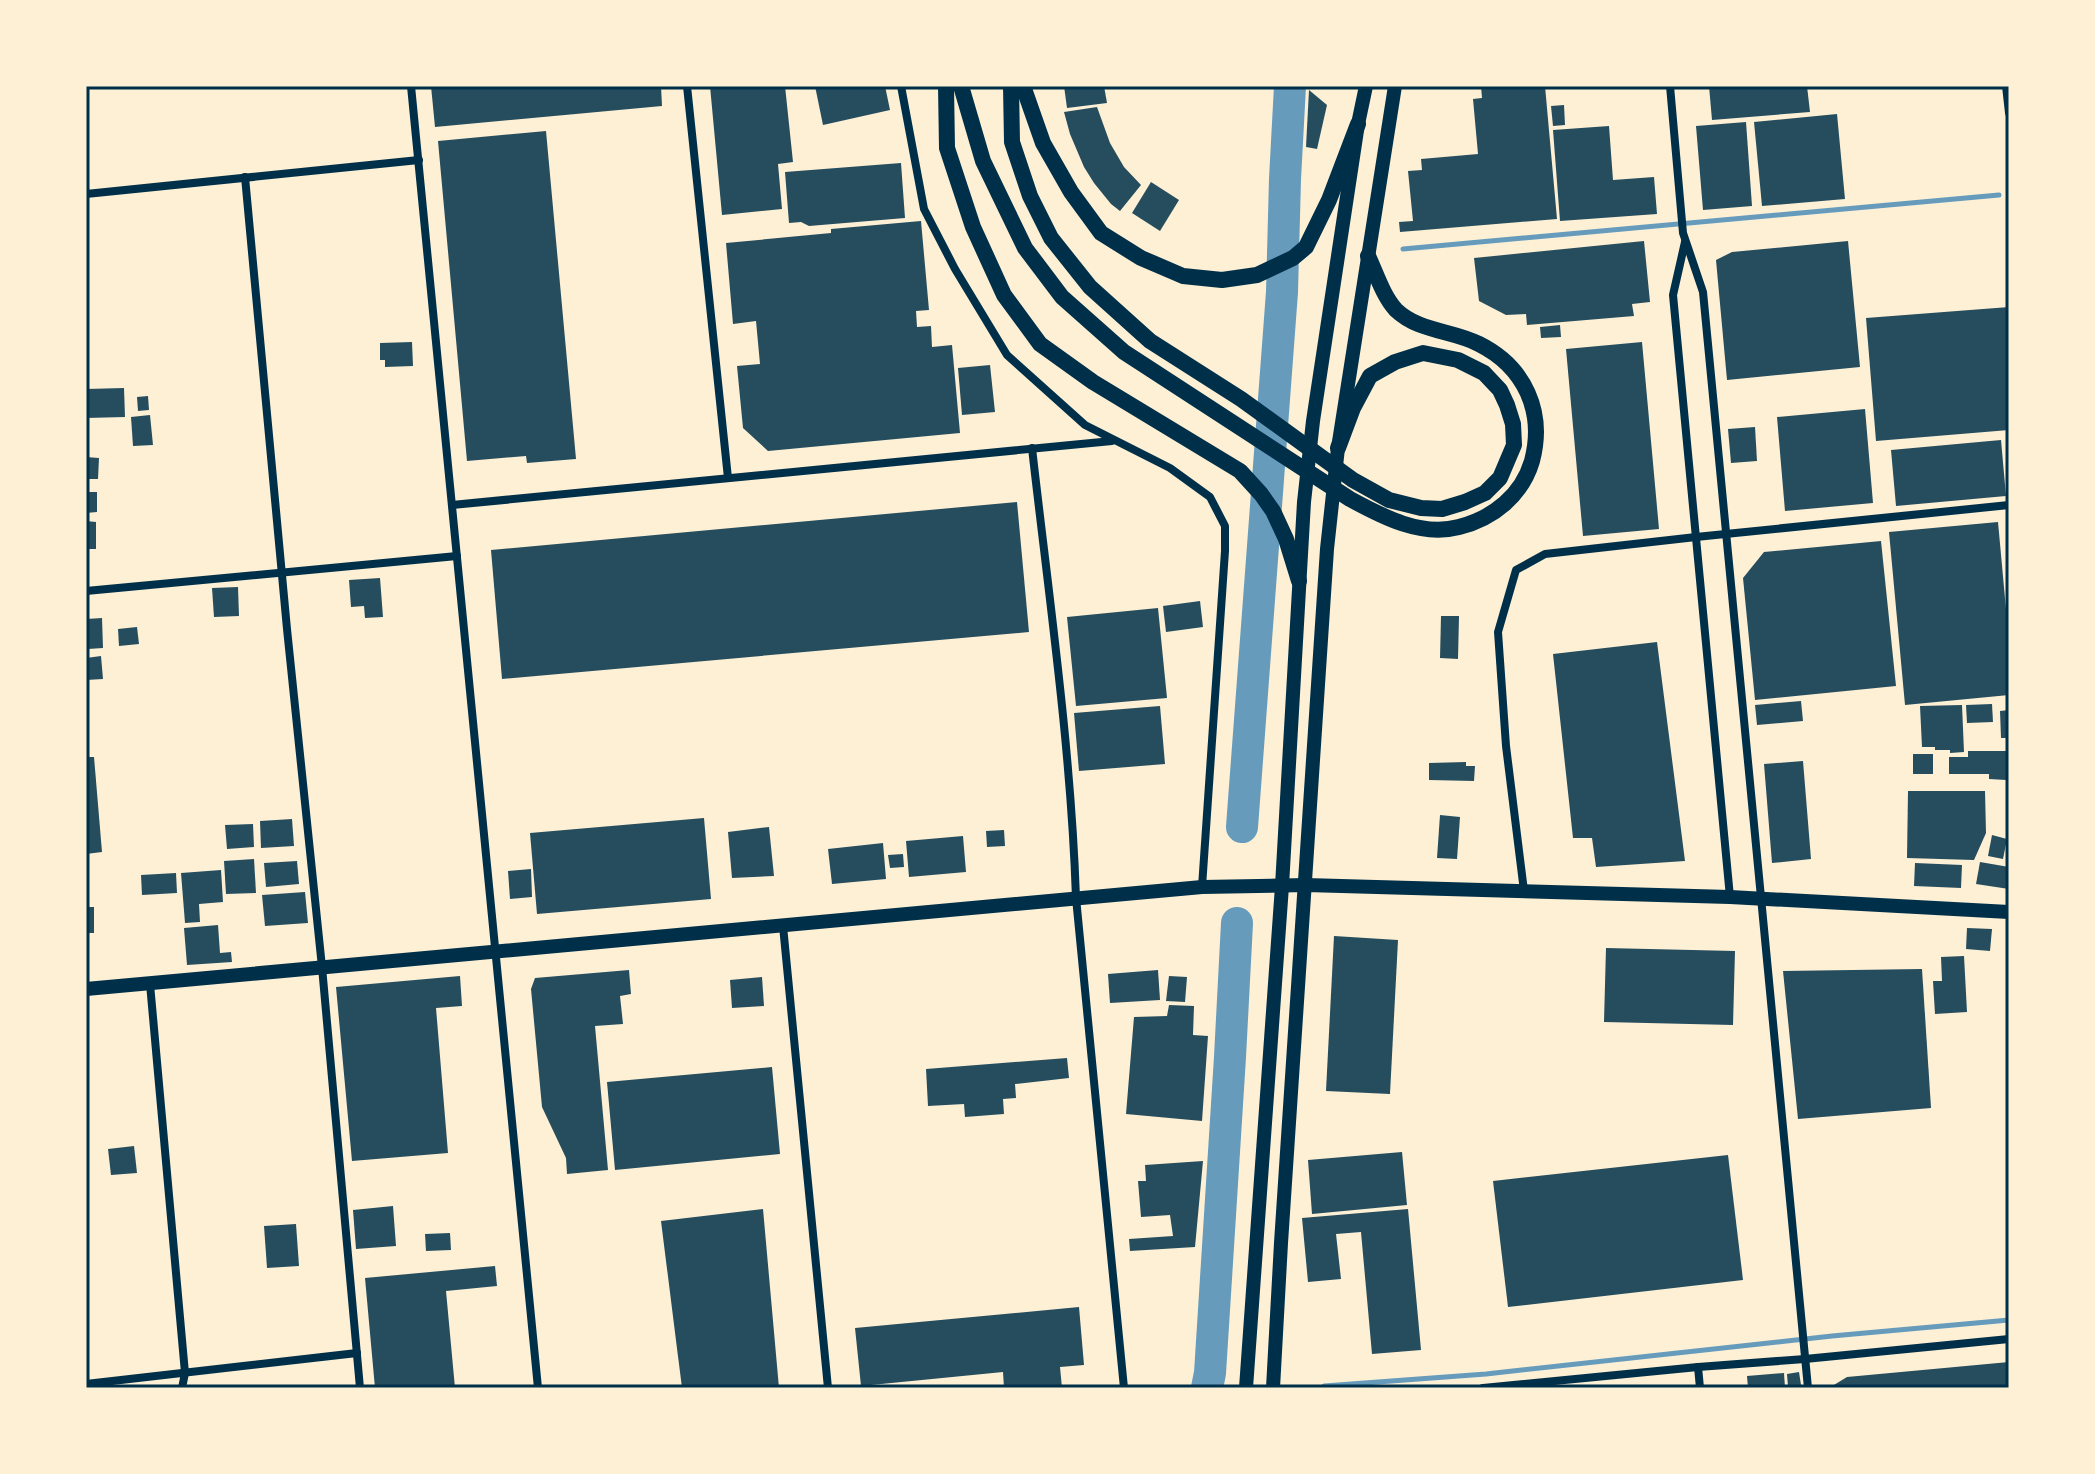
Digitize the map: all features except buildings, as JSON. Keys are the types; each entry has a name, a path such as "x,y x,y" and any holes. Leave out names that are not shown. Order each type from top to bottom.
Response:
{"highway":[{"path":"946,86 947,148 973,227 1004,295 1040,344 1093,382 1240,471 1273,511 1286,539 1299,581"},
{"path":"961,86 983,161 1025,248 1062,297 1124,352 1350,499 1385,517 1418,528 1449,530 1472,524 1495,512 1514,495 1528,474 1535,446 1536,422 1532,401 1513,368 1479,344 1412,323 1394,308 1368,256"},
{"path":"1011,86 1012,142 1030,196 1051,238 1090,287 1150,341 1241,399 1353,480 1389,500 1421,508 1442,509 1465,502 1485,493 1500,478 1514,445 1513,424 1500,390 1484,373 1458,360 1423,353 1395,362 1370,376 1353,408 1338,448"},
{"path":"1023,86 1043,143 1071,192 1101,233 1141,258 1183,276 1222,280 1257,275 1293,258 1306,247 1358,124"}],"main road":[{"path":"1246,1388 1282,886 1299,581 1313,421 1366,86"},
{"path":"1273,1388 1327,549 1338,448 1395,86"},
{"path":"86,989 1202,887 1306,885 1730,897 2009,912"}],"street":[{"path":"411,86 538,1388"},
{"path":"687,86 728,478"},
{"path":"901,86 924,209 955,269 1007,355 1085,425 1170,468 1210,497 1225,526 1202,887"},
{"path":"1670,86 1684,237 1703,292 1808,1388"},
{"path":"2006,86 2009,113"},
{"path":"86,194 419,160"},
{"path":"245,177 360,1388"},
{"path":"1684,237 1673,295 1730,897"},
{"path":"452,505 1115,441"},
{"path":"1032,448 1074,841 1076,898 1124,1388"},
{"path":"1524,891 1506,746 1498,632 1516,570 1545,554 2009,505"},
{"path":"86,591 457,556"},
{"path":"783,926 828,1388"},
{"path":"150,984 185,1373 182,1388"},
{"path":"1483,1388 2009,1339"},
{"path":"86,1384 357,1353"},
{"path":"1698,1367 1700,1388"}],"waterway":[{"path":"1242,827 1282,292 1290,86"},
{"path":"1403,249 1999,195"},
{"path":"1207,1388 1237,923"},
{"path":"1324,1386 1486,1374 2009,1320"}]}
